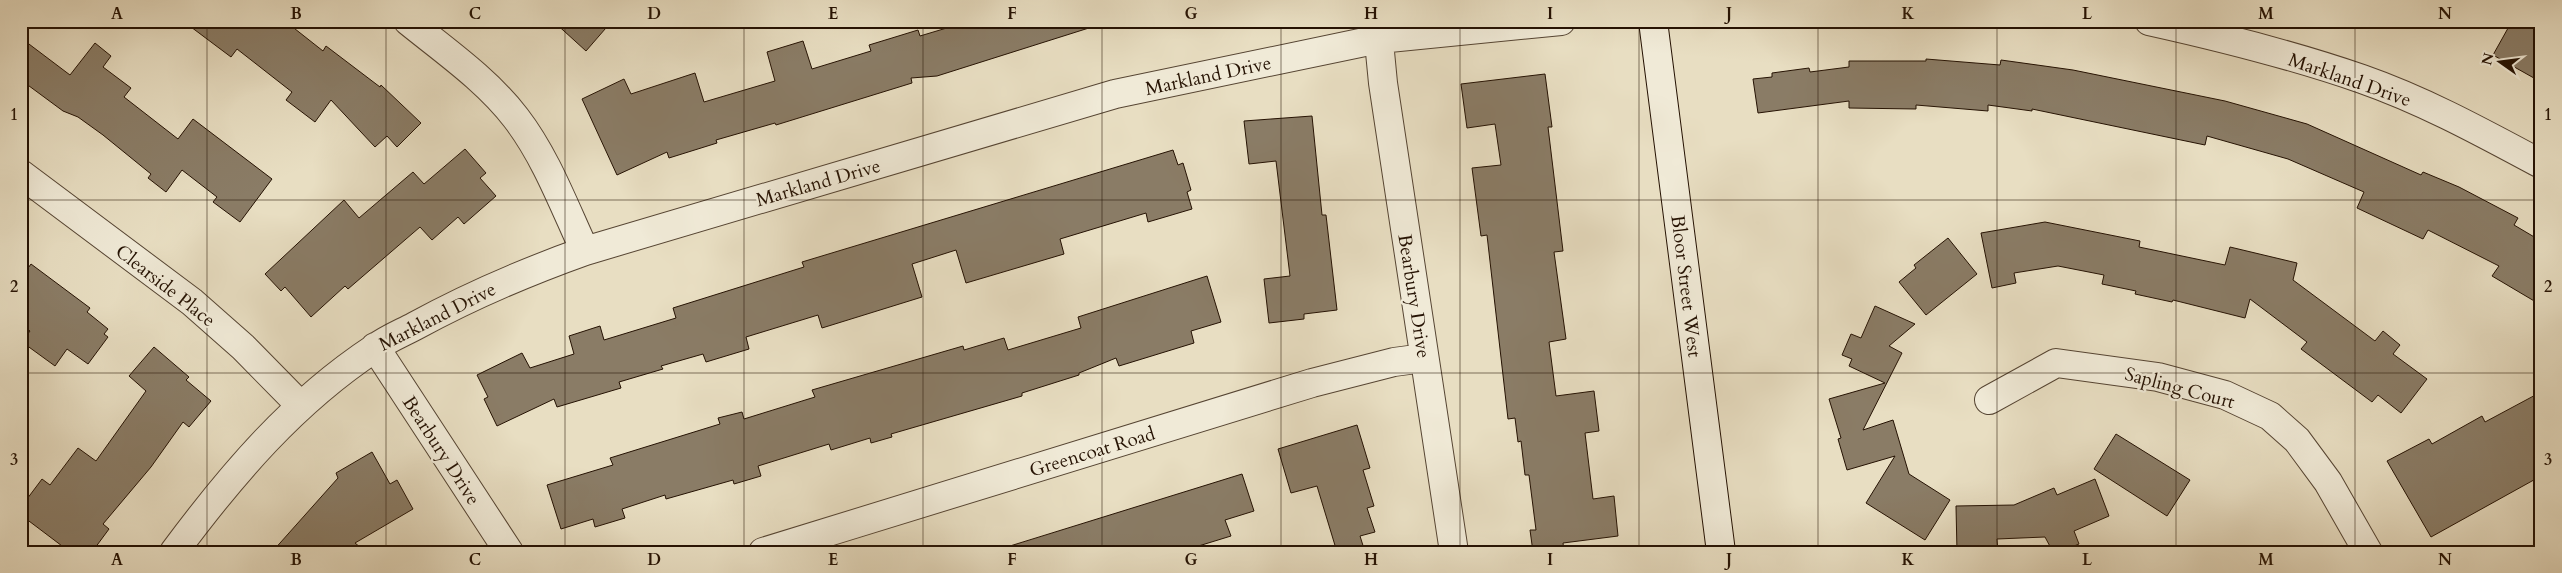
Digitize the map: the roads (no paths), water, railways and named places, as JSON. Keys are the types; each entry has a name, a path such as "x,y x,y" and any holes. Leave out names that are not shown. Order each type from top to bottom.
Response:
{"street":[{"path":"408,21 475,76 516,118 543,162 585,251"},
{"name":"Markland Drive","path":"174,552 245,461 301,406 375,347 458,302 526,272 585,251 1115,94 1378,30 1561,21"},
{"name":"Bloor Street West","path":"1653,21 1721,552"},
{"name":"Markland Drive","path":"2149,21 2212,35 2363,80 2467,124 2541,164"},
{"name":"Bearbury Drive","path":"1378,30 1383,84 1454,552"},
{"name":"Clearside Place","path":"21,174 192,302 243,348 301,406"},
{"name":"Bearbury Drive","path":"375,347 509,552"},
{"name":"Greencoat Road","path":"763,552 1312,383 1394,362 1424,358"},
{"name":"Sapling Court","path":"1988,400 2056,363 2158,377 2225,395 2270,416 2297,440 2328,482 2368,552"}]}
